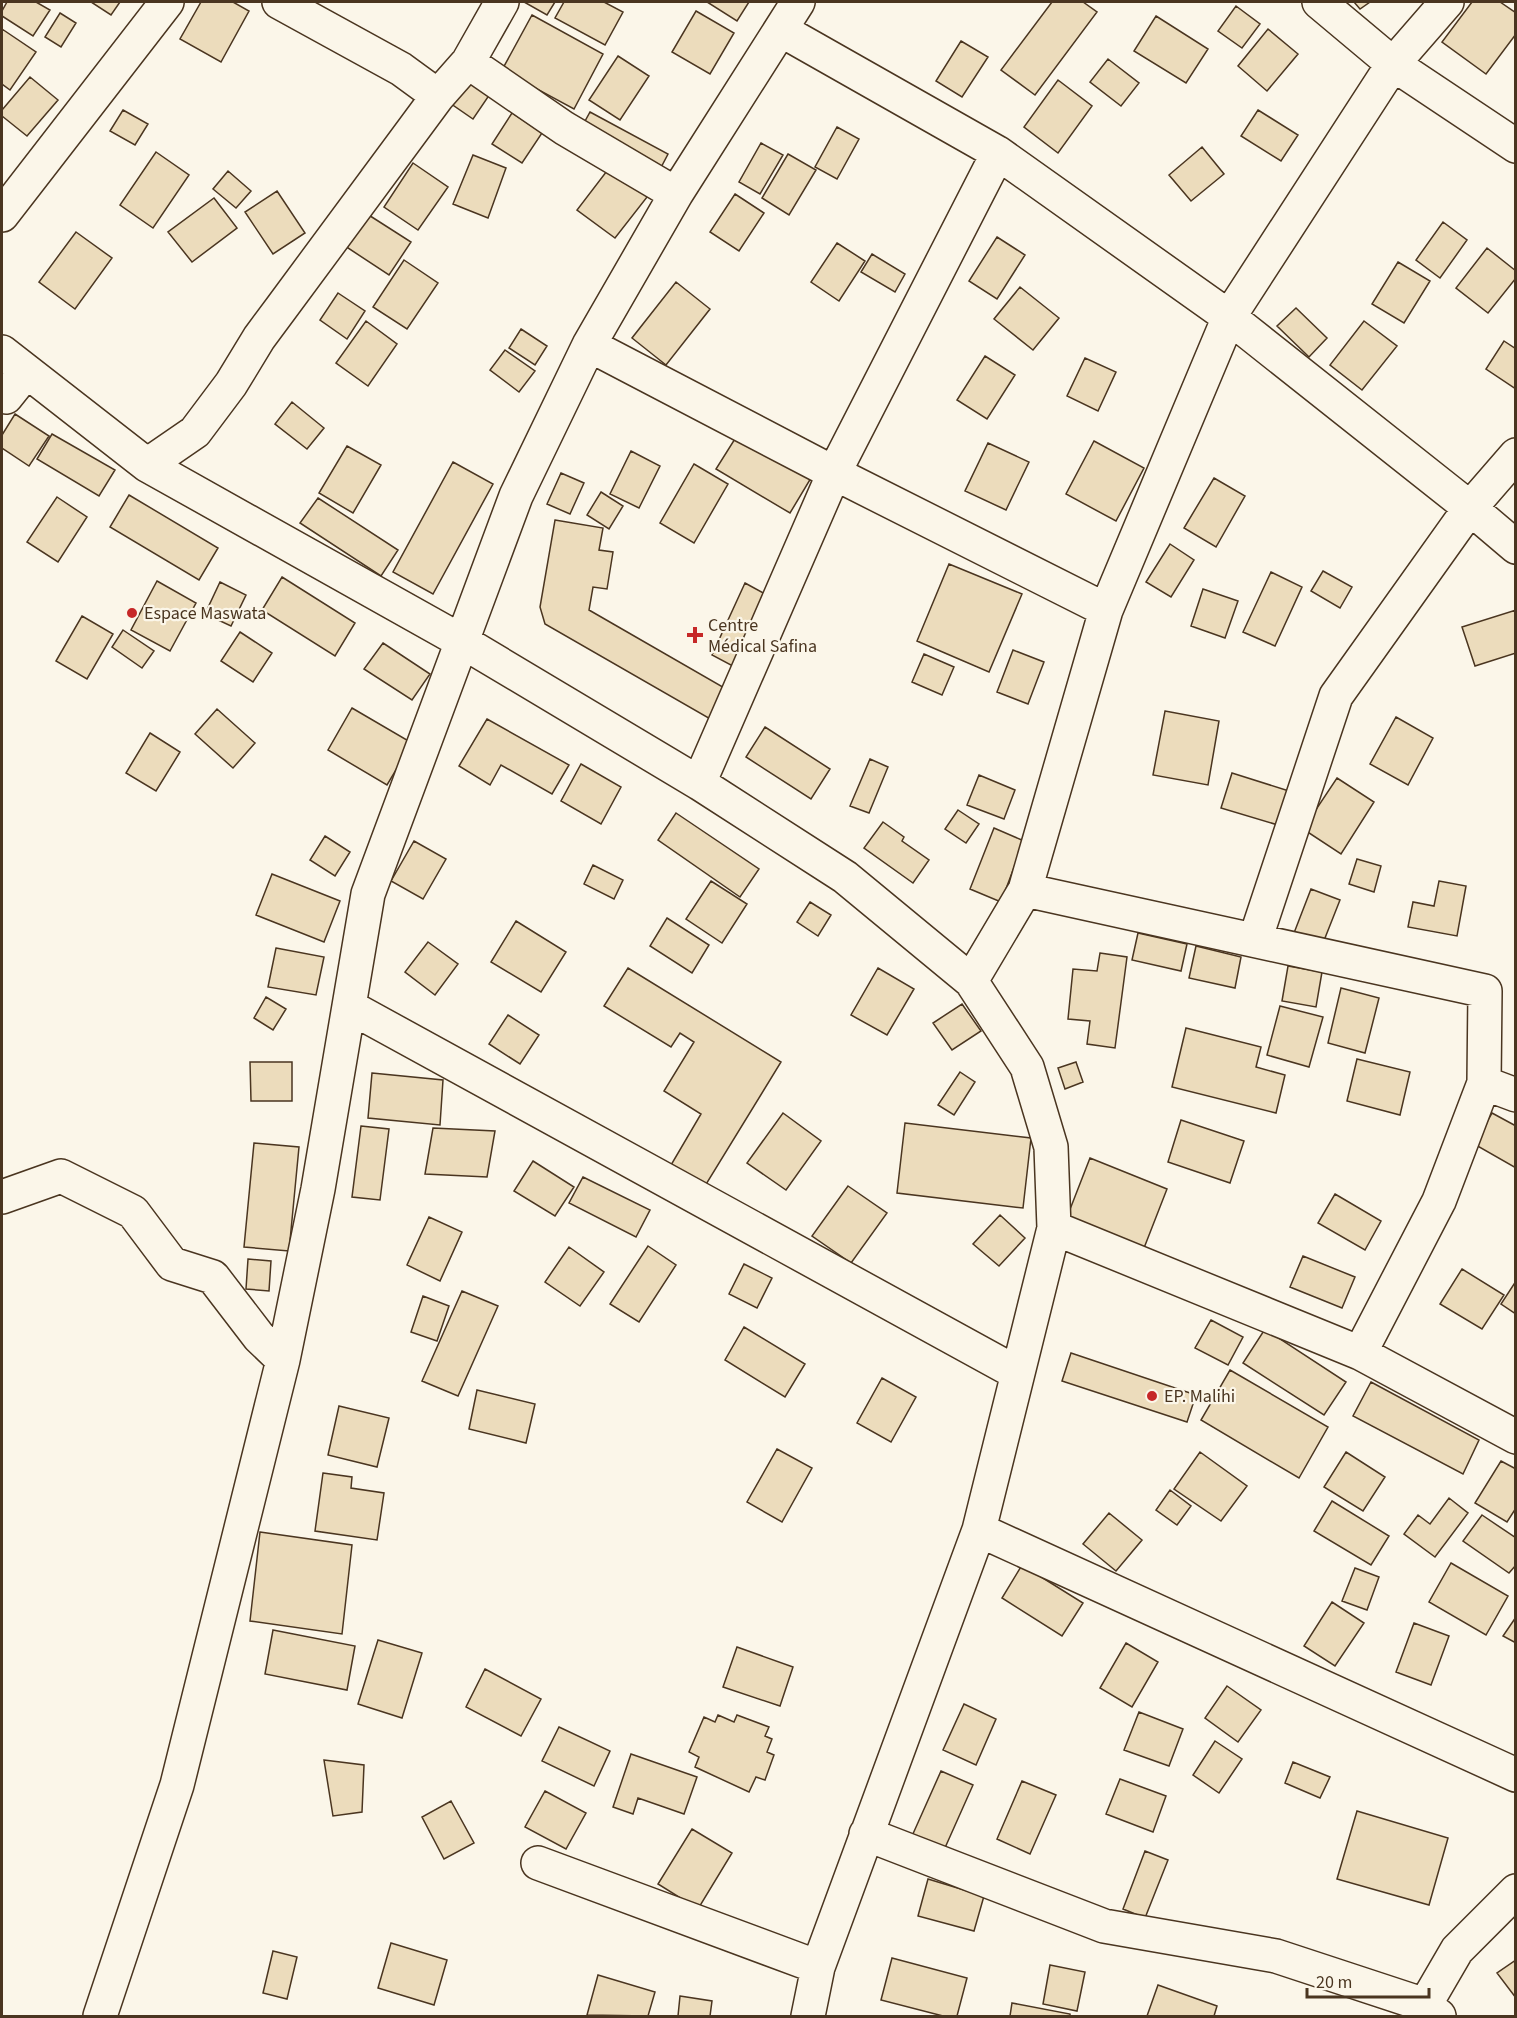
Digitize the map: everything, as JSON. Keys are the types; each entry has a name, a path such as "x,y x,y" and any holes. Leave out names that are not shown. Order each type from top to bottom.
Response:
{"street":[{"path":"2,215 167,2"},
{"path":"279,2 401,69 438,96"},
{"path":"147,465 195,432 231,384 270,322 438,96 468,62 502,2"},
{"path":"100,2016 177,1785 283,1360 318,1189 368,894 516,496 589,345 676,194 798,2"},
{"path":"1319,2 1393,64 1515,146"},
{"path":"971,981 1025,890 1106,610 1229,317 1393,64 1447,2"},
{"path":"781,30 998,153 1229,317 1470,508 1515,547"},
{"path":"468,62 564,128 676,194"},
{"path":"699,783 834,473 998,153"},
{"path":"589,345 834,473 1106,610"},
{"path":"11,374 147,465 463,642 699,783 845,877 971,981 1027,1067 1051,1148 1054,1228 979,1530 818,1968 808,2016"},
{"path":"1255,940 1336,696 1470,508 1515,455"},
{"path":"1025,890 1485,991 1484,1083 1439,1201 1360,1353"},
{"path":"350,1006 1017,1373"},
{"path":"1484,1083 1515,1095"},
{"path":"2,1197 61,1176 133,1212 172,1264 213,1277 259,1337 283,1360"},
{"path":"1054,1228 1360,1353 1515,1437"},
{"path":"979,1530 1515,1775"},
{"path":"866,1834 1104,1926 1276,1956 1432,2011 1457,1950 1515,1891"},
{"path":"538,1863 818,1968"}],"building":[{"path":"7,2 36,2 50,10 33,36 2,16"},
{"path":"91,2 120,2 111,15"},
{"path":"201,2 233,2 249,11 221,62 180,39"},
{"path":"524,2 555,2 547,15"},
{"path":"564,2 604,2 623,12 605,45 555,18"},
{"path":"707,2 749,2 737,21"},
{"path":"1052,2 1083,2 1097,12 1035,95 1001,70"},
{"path":"1354,2 1370,2 1360,9"},
{"path":"1472,2 1500,2 1516,13 1516,34 1486,74 1442,42"},
{"path":"1236,6 1260,24 1242,48 1218,31"},
{"path":"696,11 734,33 710,74 672,52"},
{"path":"60,13 76,23 61,47 45,37"},
{"path":"532,15 603,54 574,109 502,70"},
{"path":"1156,16 1208,49 1186,83 1134,51"},
{"path":"2,29 36,52 10,90 2,84"},
{"path":"1268,29 1298,54 1267,91 1238,66"},
{"path":"961,41 988,57 962,97 936,81"},
{"path":"618,56 649,76 620,120 589,100"},
{"path":"1108,59 1139,83 1121,106 1090,82"},
{"path":"464,76 490,94 473,119 447,101"},
{"path":"30,77 58,100 27,136 2,116 2,110"},
{"path":"1058,80 1092,106 1058,153 1024,127"},
{"path":"123,110 148,124 135,145 110,131"},
{"path":"1258,110 1298,135 1281,161 1241,136"},
{"path":"590,112 668,154 656,177 578,134"},
{"path":"512,113 542,133 522,163 492,144"},
{"path":"837,127 859,139 837,179 815,167"},
{"path":"761,143 783,155 760,194 739,182"},
{"path":"1202,147 1224,174 1191,201 1169,175"},
{"path":"156,152 189,175 153,228 120,205"},
{"path":"788,154 816,170 789,215 762,198"},
{"path":"473,155 506,168 488,218 453,204"},
{"path":"413,163 448,187 418,230 384,207"},
{"path":"613,163 651,192 615,238 577,210"},
{"path":"228,171 251,191 236,208 213,189"},
{"path":"277,191 305,233 273,254 245,212"},
{"path":"735,194 764,213 739,251 710,232"},
{"path":"214,198 237,228 192,262 168,232"},
{"path":"364,212 411,242 389,275 342,244"},
{"path":"1443,222 1467,240 1440,278 1416,260"},
{"path":"76,232 112,258 75,309 39,282"},
{"path":"997,237 1025,255 997,299 969,281"},
{"path":"837,243 865,261 839,301 811,282"},
{"path":"1487,248 1516,271 1516,278 1488,313 1456,288"},
{"path":"872,254 905,274 895,292 861,272"},
{"path":"404,260 438,283 407,329 373,307"},
{"path":"1398,262 1430,281 1404,323 1372,304"},
{"path":"676,282 710,309 666,365 632,338"},
{"path":"1020,287 1059,318 1033,350 994,319"},
{"path":"338,293 365,311 347,339 320,320"},
{"path":"1296,308 1327,338 1309,357 1277,326"},
{"path":"366,321 397,344 368,386 336,363"},
{"path":"1364,321 1397,346 1362,390 1330,365"},
{"path":"521,329 547,346 535,365 509,348"},
{"path":"1504,341 1516,349 1516,389 1486,369"},
{"path":"505,350 535,371 519,392 490,370"},
{"path":"985,356 1015,375 987,419 957,400"},
{"path":"1085,358 1116,372 1098,411 1067,396"},
{"path":"292,402 324,428 307,449 275,424"},
{"path":"15,414 49,436 29,466 2,448 2,435"},
{"path":"52,434 115,470 99,496 37,459"},
{"path":"738,434 811,478 790,513 716,469"},
{"path":"1094,441 1144,468 1116,521 1066,494"},
{"path":"988,443 1029,462 1006,510 965,491"},
{"path":"347,446 381,465 353,513 319,493"},
{"path":"631,451 660,466 639,508 610,494"},
{"path":"453,462 493,484 433,594 393,572"},
{"path":"694,464 728,484 694,543 660,523"},
{"path":"561,473 584,483 570,514 547,504"},
{"path":"1214,478 1245,496 1216,547 1184,528"},
{"path":"601,492 623,506 609,529 587,515"},
{"path":"129,495 218,548 199,580 110,527"},
{"path":"57,497 87,517 58,562 27,542"},
{"path":"318,498 398,550 381,576 300,523"},
{"path":"555,520 603,528 599,550 613,552 607,589 593,587 589,610 728,690 712,720 545,624 540,607"},
{"path":"1170,544 1194,560 1171,597 1146,582"},
{"path":"949,564 1022,594 989,672 917,641"},
{"path":"1323,571 1352,587 1340,608 1311,591"},
{"path":"1271,572 1302,587 1275,646 1243,632"},
{"path":"282,577 355,623 335,656 262,610"},
{"path":"157,581 196,603 170,651 131,630"},
{"path":"220,582 246,595 231,626 205,614"},
{"path":"745,583 778,601 744,672 712,655"},
{"path":"1203,589 1238,601 1225,638 1191,626"},
{"path":"1516,610 1516,653 1475,666 1462,627"},
{"path":"82,616 113,634 87,679 56,661"},
{"path":"123,630 154,651 142,668 112,647"},
{"path":"240,632 272,653 253,682 221,661"},
{"path":"383,643 430,674 412,700 364,669"},
{"path":"1013,650 1044,662 1028,704 997,692"},
{"path":"924,654 954,667 942,695 912,682"},
{"path":"352,708 412,743 387,785 328,750"},
{"path":"217,709 255,743 233,768 195,734"},
{"path":"1165,711 1219,721 1208,785 1153,775"},
{"path":"1396,717 1433,738 1408,785 1370,764"},
{"path":"487,719 569,765 552,794 501,765 490,785 459,766"},
{"path":"765,727 830,769 811,799 746,757"},
{"path":"150,733 180,752 156,791 126,773"},
{"path":"870,759 888,767 869,813 850,806"},
{"path":"581,764 621,787 601,824 561,801"},
{"path":"1232,773 1289,791 1278,825 1221,808"},
{"path":"979,775 1015,790 1004,819 967,805"},
{"path":"1337,778 1374,802 1341,854 1303,829"},
{"path":"958,810 979,824 966,843 945,829"},
{"path":"676,813 759,869 740,897 658,840"},
{"path":"883,822 904,837 902,841 929,860 913,883 864,848"},
{"path":"994,828 1024,841 1001,902 970,889"},
{"path":"325,836 350,852 335,876 310,860"},
{"path":"414,841 446,859 423,899 391,881"},
{"path":"1357,859 1381,866 1374,892 1349,884"},
{"path":"593,865 623,880 614,899 584,884"},
{"path":"272,874 340,901 324,942 256,915"},
{"path":"711,881 747,904 722,943 686,919"},
{"path":"1439,881 1466,886 1457,936 1408,927 1413,902 1434,906"},
{"path":"1311,889 1340,900 1323,943 1294,933"},
{"path":"810,902 831,915 818,936 797,922"},
{"path":"667,918 709,945 692,973 650,946"},
{"path":"516,921 566,952 541,992 491,962"},
{"path":"1138,933 1187,944 1181,971 1132,960"},
{"path":"428,942 458,964 435,995 405,972"},
{"path":"1196,946 1241,957 1235,988 1189,978"},
{"path":"276,948 324,957 316,995 268,987"},
{"path":"1100,953 1127,957 1115,1048 1087,1044 1090,1021 1068,1019 1073,969 1097,971"},
{"path":"1288,966 1322,972 1316,1007 1282,1001"},
{"path":"628,968 781,1062 705,1186 671,1165 701,1114 664,1091 694,1042 680,1033 671,1047 604,1006"},
{"path":"878,968 914,989 887,1035 851,1015"},
{"path":"1341,988 1379,998 1365,1053 1328,1043"},
{"path":"266,997 286,1009 273,1030 254,1018"},
{"path":"962,1004 981,1031 952,1050 933,1023"},
{"path":"1280,1006 1323,1017 1309,1067 1267,1055"},
{"path":"508,1015 539,1035 520,1064 489,1044"},
{"path":"1186,1028 1261,1047 1256,1067 1285,1075 1276,1113 1172,1087"},
{"path":"1357,1059 1410,1072 1400,1115 1347,1101"},
{"path":"250,1062 292,1062 292,1101 251,1101"},
{"path":"1076,1062 1083,1082 1065,1089 1058,1068"},
{"path":"960,1072 975,1082 954,1115 938,1105"},
{"path":"372,1073 443,1080 440,1125 368,1118"},
{"path":"783,1113 821,1141 786,1190 747,1163"},
{"path":"1492,1113 1516,1126 1516,1168 1474,1144"},
{"path":"1181,1120 1244,1141 1230,1183 1168,1162"},
{"path":"905,1123 1031,1138 1023,1208 897,1193"},
{"path":"361,1126 389,1129 380,1200 352,1197"},
{"path":"433,1128 495,1131 487,1177 425,1174"},
{"path":"254,1143 299,1147 289,1251 244,1247"},
{"path":"1090,1158 1167,1189 1144,1248 1067,1217"},
{"path":"533,1161 574,1187 555,1216 514,1191"},
{"path":"583,1177 650,1210 636,1237 569,1203"},
{"path":"848,1186 887,1213 851,1263 812,1236"},
{"path":"1335,1194 1381,1221 1365,1250 1318,1223"},
{"path":"1000,1215 1025,1238 999,1266 973,1244"},
{"path":"429,1217 462,1232 440,1281 407,1265"},
{"path":"648,1246 676,1265 639,1322 610,1304"},
{"path":"569,1247 604,1272 580,1306 545,1282"},
{"path":"1303,1256 1355,1277 1342,1308 1290,1287"},
{"path":"248,1259 271,1261 269,1291 246,1289"},
{"path":"744,1264 772,1278 757,1308 729,1294"},
{"path":"1462,1269 1504,1295 1482,1329 1440,1304"},
{"path":"1516,1281 1516,1314 1501,1304"},
{"path":"462,1291 498,1306 458,1396 422,1381"},
{"path":"423,1296 449,1306 437,1341 411,1332"},
{"path":"1211,1320 1243,1337 1228,1365 1195,1348"},
{"path":"744,1327 805,1364 785,1397 725,1360"},
{"path":"1265,1329 1346,1382 1324,1415 1243,1363"},
{"path":"1071,1353 1196,1395 1187,1422 1062,1381"},
{"path":"1230,1370 1328,1427 1299,1478 1201,1420"},
{"path":"882,1378 916,1397 891,1442 857,1423"},
{"path":"1371,1382 1479,1440 1463,1474 1353,1416"},
{"path":"477,1390 535,1404 526,1443 469,1429"},
{"path":"339,1406 389,1418 377,1467 328,1455"},
{"path":"777,1449 812,1468 782,1522 747,1502"},
{"path":"1200,1452 1247,1486 1221,1521 1174,1489"},
{"path":"1346,1452 1385,1477 1363,1511 1324,1487"},
{"path":"1501,1461 1516,1469 1516,1508 1507,1522 1475,1503"},
{"path":"323,1473 352,1477 351,1488 384,1493 377,1540 315,1531"},
{"path":"1170,1490 1191,1506 1177,1525 1156,1510"},
{"path":"1449,1498 1468,1513 1435,1557 1404,1534 1418,1515 1430,1524"},
{"path":"1332,1501 1389,1536 1371,1565 1314,1531"},
{"path":"1109,1513 1142,1540 1116,1571 1083,1544"},
{"path":"1482,1515 1516,1538 1516,1565 1509,1573 1463,1541"},
{"path":"260,1532 352,1545 342,1634 250,1621"},
{"path":"1451,1563 1508,1596 1486,1635 1429,1602"},
{"path":"1022,1565 1083,1603 1062,1636 1002,1598"},
{"path":"1355,1568 1379,1577 1367,1610 1342,1601"},
{"path":"1332,1602 1364,1623 1335,1666 1304,1646"},
{"path":"1516,1617 1516,1643 1503,1636"},
{"path":"1414,1623 1449,1636 1431,1685 1396,1672"},
{"path":"273,1630 355,1646 347,1690 265,1674"},
{"path":"378,1640 422,1653 402,1718 358,1704"},
{"path":"1126,1643 1158,1662 1132,1707 1100,1688"},
{"path":"737,1647 793,1667 780,1706 723,1687"},
{"path":"485,1669 541,1699 521,1736 466,1707"},
{"path":"1227,1686 1261,1710 1238,1742 1205,1718"},
{"path":"964,1704 996,1719 976,1765 943,1750"},
{"path":"1139,1712 1183,1729 1169,1766 1124,1750"},
{"path":"718,1715 734,1722 737,1715 769,1727 765,1736 772,1739 767,1752 774,1755 765,1780 756,1777 749,1792 695,1767 699,1757 689,1752 704,1717 715,1722"},
{"path":"559,1727 610,1751 594,1786 542,1761"},
{"path":"1215,1741 1242,1759 1219,1793 1193,1775"},
{"path":"631,1754 697,1777 684,1814 638,1798 633,1814 613,1807"},
{"path":"324,1760 364,1765 362,1812 333,1816"},
{"path":"1293,1762 1330,1777 1320,1798 1285,1783"},
{"path":"941,1771 973,1785 944,1850 912,1836"},
{"path":"1120,1779 1166,1796 1153,1832 1106,1814"},
{"path":"1022,1781 1056,1795 1030,1854 997,1839"},
{"path":"545,1791 586,1813 566,1849 525,1827"},
{"path":"451,1801 474,1843 444,1859 422,1817"},
{"path":"1357,1811 1448,1838 1429,1905 1337,1879"},
{"path":"692,1829 732,1853 698,1909 658,1884"},
{"path":"1145,1851 1168,1860 1145,1918 1123,1909"},
{"path":"928,1879 984,1896 974,1931 918,1916"},
{"path":"391,1943 447,1960 434,2005 378,1988"},
{"path":"273,1951 297,1957 287,1999 263,1993"},
{"path":"892,1958 967,1978 957,2016 943,2016 881,2000"},
{"path":"1516,1960 1516,1998 1497,1973"},
{"path":"1050,1965 1085,1972 1077,2011 1043,2004"},
{"path":"598,1975 655,1992 648,2016 587,2015"},
{"path":"1158,1985 1217,2006 1214,2016 1147,2016"},
{"path":"680,1996 712,2001 710,2016 678,2016"},
{"path":"1012,2003 1070,2014 1070,2016 1010,2016"}],"place":[{"name":"Espace Maswata","path":"132,613"},
{"name":"Centre Médical Safina","path":"695,635"},
{"name":"EP. Malihi","path":"1152,1396"}]}
